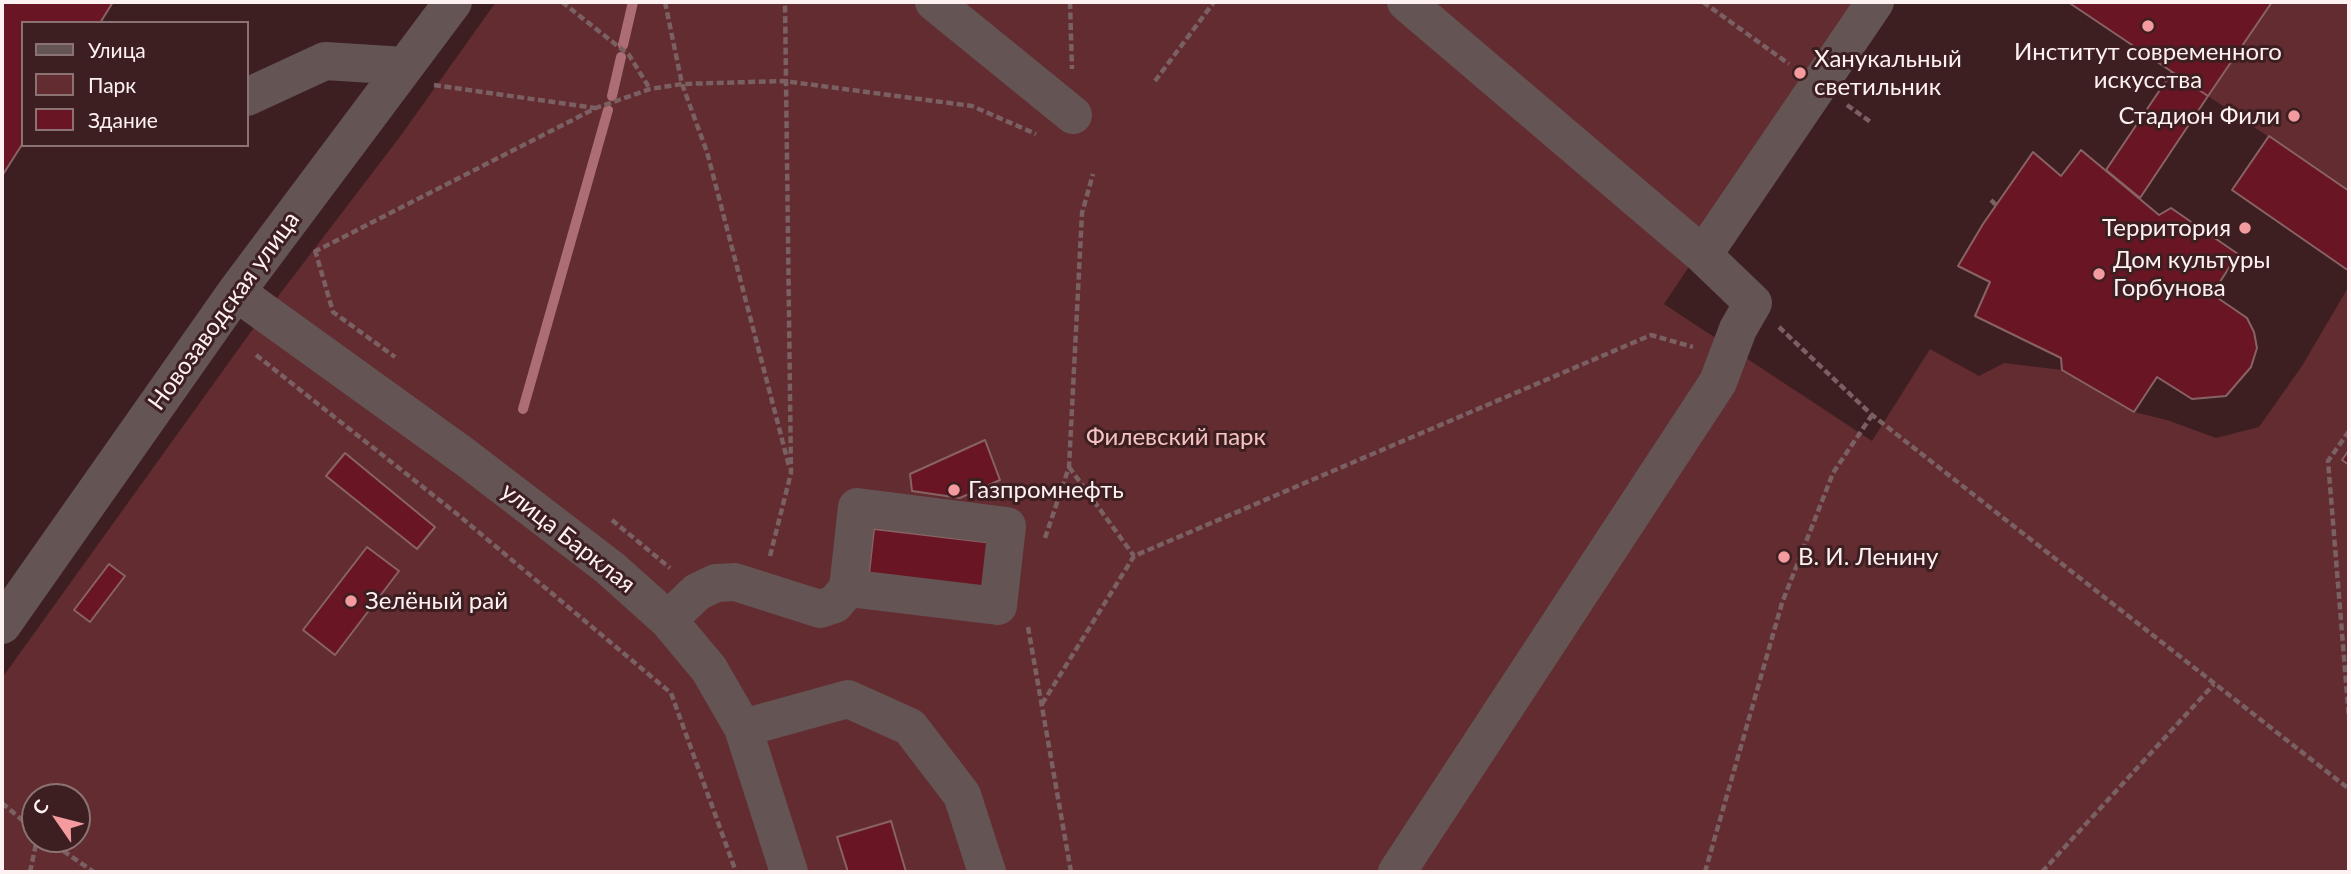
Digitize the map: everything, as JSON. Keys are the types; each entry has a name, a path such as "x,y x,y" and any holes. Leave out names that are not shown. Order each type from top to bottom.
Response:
{"street":[{"name":"Новозаводская улица","path":"2,625 236,292 420,70 453,2"},
{"path":"934,2 1073,115"},
{"path":"1397,872 1717,382 1738,329 1753,303 1703,255 1406,2"},
{"path":"1703,255 1875,2"},
{"path":"248,97 326,61 420,70"},
{"name":"улица Барклая","path":"236,292 465,457 610,568 668,620 709,669 743,727 789,872"},
{"path":"668,620 697,592 716,583 735,582 820,609 835,604 848,588"},
{"path":"743,727 848,699 910,727 962,795 986,872"}],"path":[{"path":"562,2 629,55 650,89"},
{"path":"665,2 682,84 707,152 791,473"},
{"path":"762,591 791,473 785,2"},
{"path":"1070,2 1073,115"},
{"path":"1155,81 1214,2"},
{"path":"1703,2 1790,64"},
{"path":"420,70 427,85 596,108"},
{"path":"314,252 596,108 650,89 682,84 785,81 972,107 1041,136"},
{"path":"1044,540 1069,467 1082,213 1093,174"},
{"path":"319,240 314,252 333,312 400,361"},
{"path":"1753,303 1872,415 2349,789"},
{"path":"214,322 457,514 671,693 736,872"},
{"path":"1042,704 1134,556 1651,335 1728,355"},
{"path":"1704,872 1782,603 1833,473 1872,415"},
{"path":"2349,431 2328,461 2349,719"},
{"path":"1069,467 1134,556"},
{"path":"611,519 697,592"},
{"path":"1026,614 1071,872"},
{"path":"2042,872 2214,684"},
{"path":"2,803 21,819"},
{"path":"30,872 34,853"},
{"path":"66,853 94,872"}],"green space":[{"name":"Филевский парк","path":"496,2 1866,2 1664,304 1872,441 1930,349 1979,376 2004,363 2062,370 2134,412 2167,420 2216,438 2259,427 2302,366 2349,286 2349,872 2,872 2,678 250,333 399,138"},
{"name":"Стадион Фили","path":"2272,2 2349,2 2349,191 2208,96"}],"building":[{"path":"2,2 113,2 101,21 21,21 21,146 2,176"},
{"path":"2068,2 2272,2 2208,96"},
{"path":"2172,72 2208,96 2140,198 2106,170"},
{"path":"2269,136 2349,191 2349,271 2232,190"},
{"name":"Дом культуры Горбунова","path":"2081,150 2159,215 2171,208 2238,254 2212,294 2247,318 2254,332 2257,348 2251,367 2226,396 2192,399 2157,377 2134,412 2062,370 2061,358 1975,316 1990,282 1958,266 1983,224 2033,152 2061,176"},
{"path":"985,440 1000,480 960,498 912,491 910,474"},
{"path":"2349,450 2349,465 2342,460"},
{"path":"345,453 435,527 417,549 326,476"},
{"path":"874,529 993,543 988,589 869,574"},
{"name":"Зелёный рай","path":"367,547 399,571 335,655 303,630"},
{"path":"109,564 125,576 90,622 74,610"},
{"path":"891,821 906,872 848,872 837,837"}],"waterway":[{"path":"623,45 633,2"},
{"path":"612,96 621,57"},
{"path":"523,409 608,110"}],"place":[{"name":"Институт современного искусства","path":"2148,26"},
{"name":"Ханукальный светильник","path":"1800,73"},
{"name":"Стадион Фили","path":"2294,116"},
{"name":"Территория","path":"2245,228"},
{"name":"Дом культуры Горбунова","path":"2099,274"},
{"name":"Газпромнефть","path":"954,490"},
{"name":"В. И. Ленину","path":"1784,557"},
{"name":"Зелёный рай","path":"351,601"}]}
